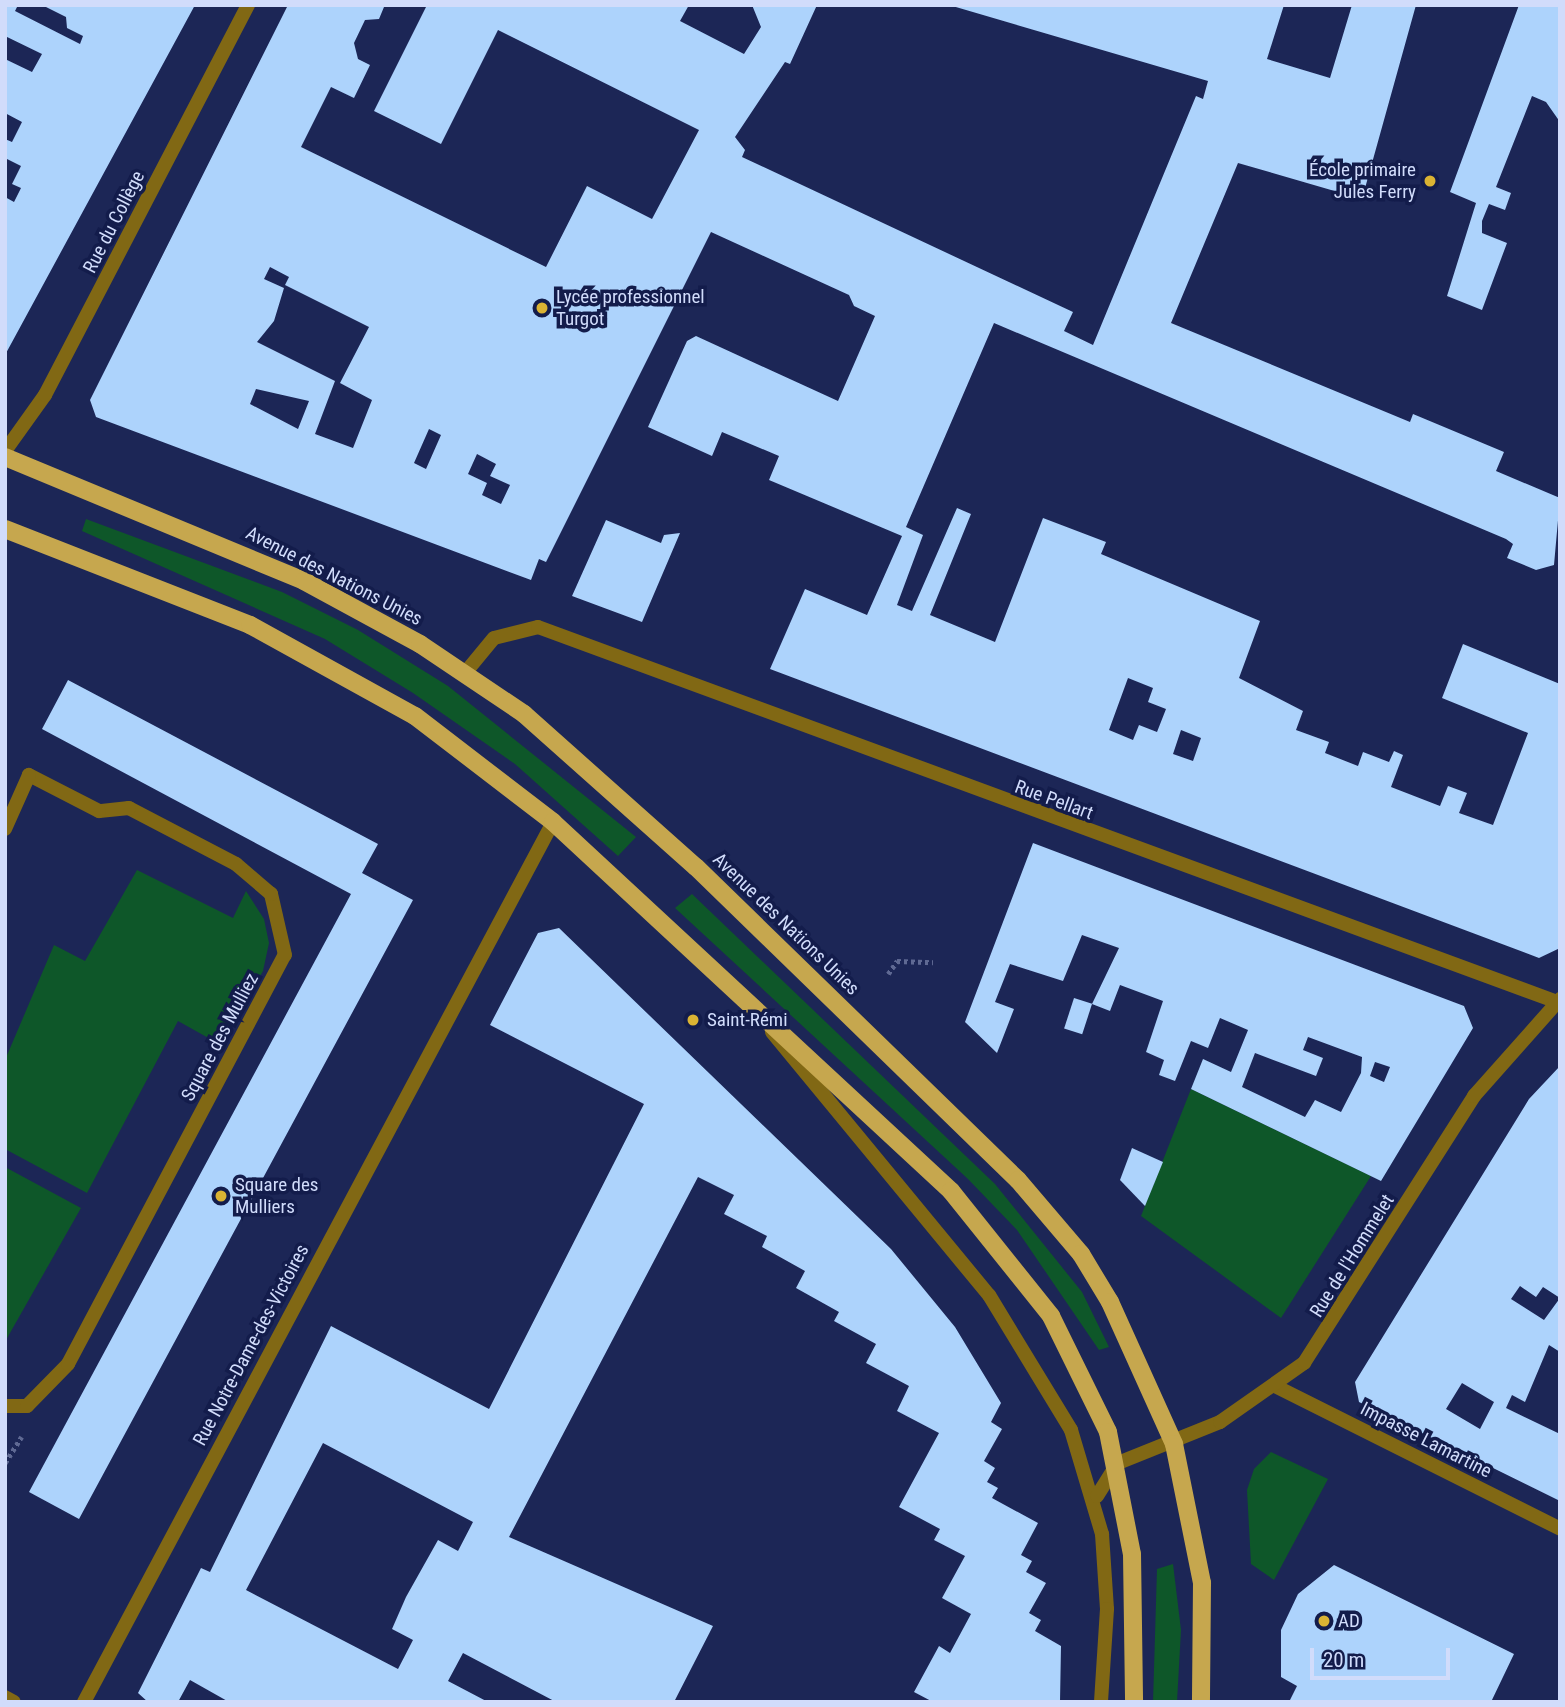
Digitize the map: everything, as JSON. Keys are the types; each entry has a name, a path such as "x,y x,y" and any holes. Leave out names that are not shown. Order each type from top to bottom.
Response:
{"main road":[{"name":"Avenue des Nations Unies","path":"5,457 248,553 465,673 579,758 1041,1204 1110,1302 1174,1444 1202,1583 1201,1702"},
{"path":"5,529 297,647 415,716 553,822 765,1022 887,1129 1009,1257 1063,1336 1118,1463 1134,1578 1134,1702"}],"street":[{"name":"Rue du Collège","path":"5,451 45,396 248,5"},
{"name":"Rue Pellart","path":"465,673 495,638 538,627 1559,1001"},
{"name":"Square des Mulliez","path":"5,829 29,775 99,811 129,808 236,864 271,894 285,955 68,1364 27,1406 5,1406"},
{"name":"Rue Notre-Dame-des-Victoires","path":"84,1702 553,822"},
{"name":"Rue de l'Hommelet","path":"1118,1463 1174,1444 1275,1387 1325,1336 1488,1077 1559,1001"},
{"path":"765,1022 1016,1332 1071,1430 1096,1498 1107,1609 1101,1702"},
{"name":"Impasse Lamartine","path":"1275,1387 1560,1529"},
{"path":"1096,1498 1100,1482 1118,1463"},
{"path":"5,1697 14,1702"}],"path":[{"path":"888,974 897,961 933,962"}],"green space":[{"path":"86,519 282,592 358,630 448,686 636,837 618,856 515,764 413,693 325,639 82,531"},
{"path":"137,870 233,918 246,891 264,919 269,943 263,971 221,1045 178,1021 87,1193 5,1149 5,1060 54,945 85,961"},
{"path":"692,894 995,1184 1082,1292 1109,1347 1099,1350 1017,1230 968,1179 675,908"},
{"path":"1191,1089 1371,1176 1281,1318 1141,1216"},
{"path":"5,1167 81,1208 6,1340 5,1340"},
{"path":"1271,1452 1328,1479 1274,1580 1251,1564 1247,1490 1254,1469"},
{"path":"1173,1564 1181,1630 1177,1702 1153,1702 1157,1569"}],"building":[{"path":"5,5 18,5 15,11 80,44 83,36 67,28 66,17 42,5 195,5 5,355 5,197 14,202 21,188 12,184 21,166 5,158 5,139 12,142 22,122 5,113 5,59 32,72 42,54 5,36"},
{"path":"288,5 384,7 379,19 365,20 354,43 358,59 370,65 354,98 331,87 301,147 546,267 587,186 652,219 699,130 498,30 441,144 374,111 427,5 689,5 680,21 744,54 761,27 752,5 817,5 790,64 785,62 735,137 745,150 742,157 1073,312 1064,331 1093,345 1196,96 1203,99 1208,81 949,5 1284,5 1267,59 1330,78 1352,5 1416,5 1362,199 1238,163 1171,323 1410,422 1413,414 1504,452 1496,471 1560,498 1554,565 1536,570 1507,558 1513,544 1506,539 994,323 906,527 923,535 897,605 912,611 957,508 971,514 930,615 995,642 1043,518 1106,542 1101,554 1260,621 1239,678 1303,711 1296,730 1329,742 1325,753 1358,766 1363,752 1389,762 1394,751 1403,755 1391,787 1440,806 1448,786 1467,793 1459,813 1493,825 1528,733 1442,698 1463,644 1560,684 1560,948 1539,958 770,669 805,589 867,615 902,536 769,480 779,456 722,432 712,456 648,427 687,341 696,336 838,401 875,316 854,306 849,295 711,232 546,562 539,559 531,580 96,417 90,400","holes":["270,267 289,277 285,285 369,327 340,383 372,400 353,448 315,434 335,381 257,342 274,321 284,288 264,279","256,389 309,401 298,429 250,404","429,429 441,435 426,469 414,463","477,454 496,464 490,476 510,485 501,504 482,495 487,483 468,474","1128,678 1153,688 1148,702 1166,709 1157,732 1139,725 1133,740 1109,730","1181,730 1201,738 1193,761 1173,754"]},
{"path":"1519,5 1560,5 1560,122 1546,102 1532,96 1496,187 1511,193 1505,210 1489,204 1482,221 1482,233 1507,243 1482,310 1447,296 1476,203 1450,192"},
{"path":"606,520 661,543 664,535 680,533 642,622 572,596"},
{"name":"Square des Mulliers","path":"68,680 378,844 362,873 413,900 79,1519 29,1492 351,894 42,729"},
{"path":"1033,843 1464,1006 1473,1028 1381,1181 1191,1089 1203,1059 1231,1072 1248,1030 1220,1018 1208,1048 1191,1041 1175,1081 1159,1075 1164,1060 1146,1052 1163,1001 1120,985 1110,1011 1092,1004 1119,948 1082,935 1063,981 1010,964 995,1002 1014,1009 997,1053 965,1022","holes":["1308,1037 1362,1057 1361,1073 1341,1112 1315,1100 1305,1117 1242,1087 1255,1053 1316,1076 1323,1058 1303,1050","1375,1062 1390,1067 1384,1082 1370,1076"]},
{"path":"559,928 891,1249 955,1327 1001,1403 991,1422 1002,1429 984,1461 995,1468 987,1482 998,1488 992,1498 1038,1523 1021,1555 1032,1561 1026,1572 1046,1583 1029,1613 1041,1620 1035,1631 1061,1646 1060,1702 933,1702 914,1692 939,1646 950,1653 971,1614 942,1598 965,1556 934,1540 940,1529 899,1507 939,1433 897,1411 909,1386 866,1363 876,1344 834,1321 839,1312 796,1288 805,1271 762,1247 767,1236 724,1214 734,1195 698,1177 509,1537 713,1626 674,1702 556,1702 463,1653 448,1681 488,1702 229,1702 190,1680 178,1702 148,1702 138,1693 201,1568 210,1572 331,1326 489,1409 644,1104 490,1025 538,933","holes":["323,1443 473,1522 458,1551 438,1540 406,1597 392,1629 413,1640 398,1669 246,1590"]},
{"path":"1074,998 1092,1004 1082,1034 1064,1028"},
{"path":"1560,1066 1560,1298 1560,1352 1549,1345 1525,1402 1512,1395 1506,1408 1560,1434 1560,1501 1359,1402 1355,1382 1529,1099","holes":["1520,1286 1536,1297 1543,1287 1560,1298 1544,1320 1511,1299","1462,1383 1494,1402 1480,1429 1446,1409"]},
{"path":"1132,1148 1163,1162 1145,1206 1120,1180"},
{"path":"1334,1565 1514,1654 1491,1702 1289,1702 1297,1686 1281,1677 1281,1630 1298,1594"}],"place":[{"name":"École primaire Jules Ferry","path":"1430,181"},
{"name":"Lycée professionnel Turgot","path":"542,308"},
{"name":"Saint-Rémi","path":"693,1020"},
{"name":"Square des Mulliers","path":"221,1196"},
{"name":"AD","path":"1324,1621"}]}
